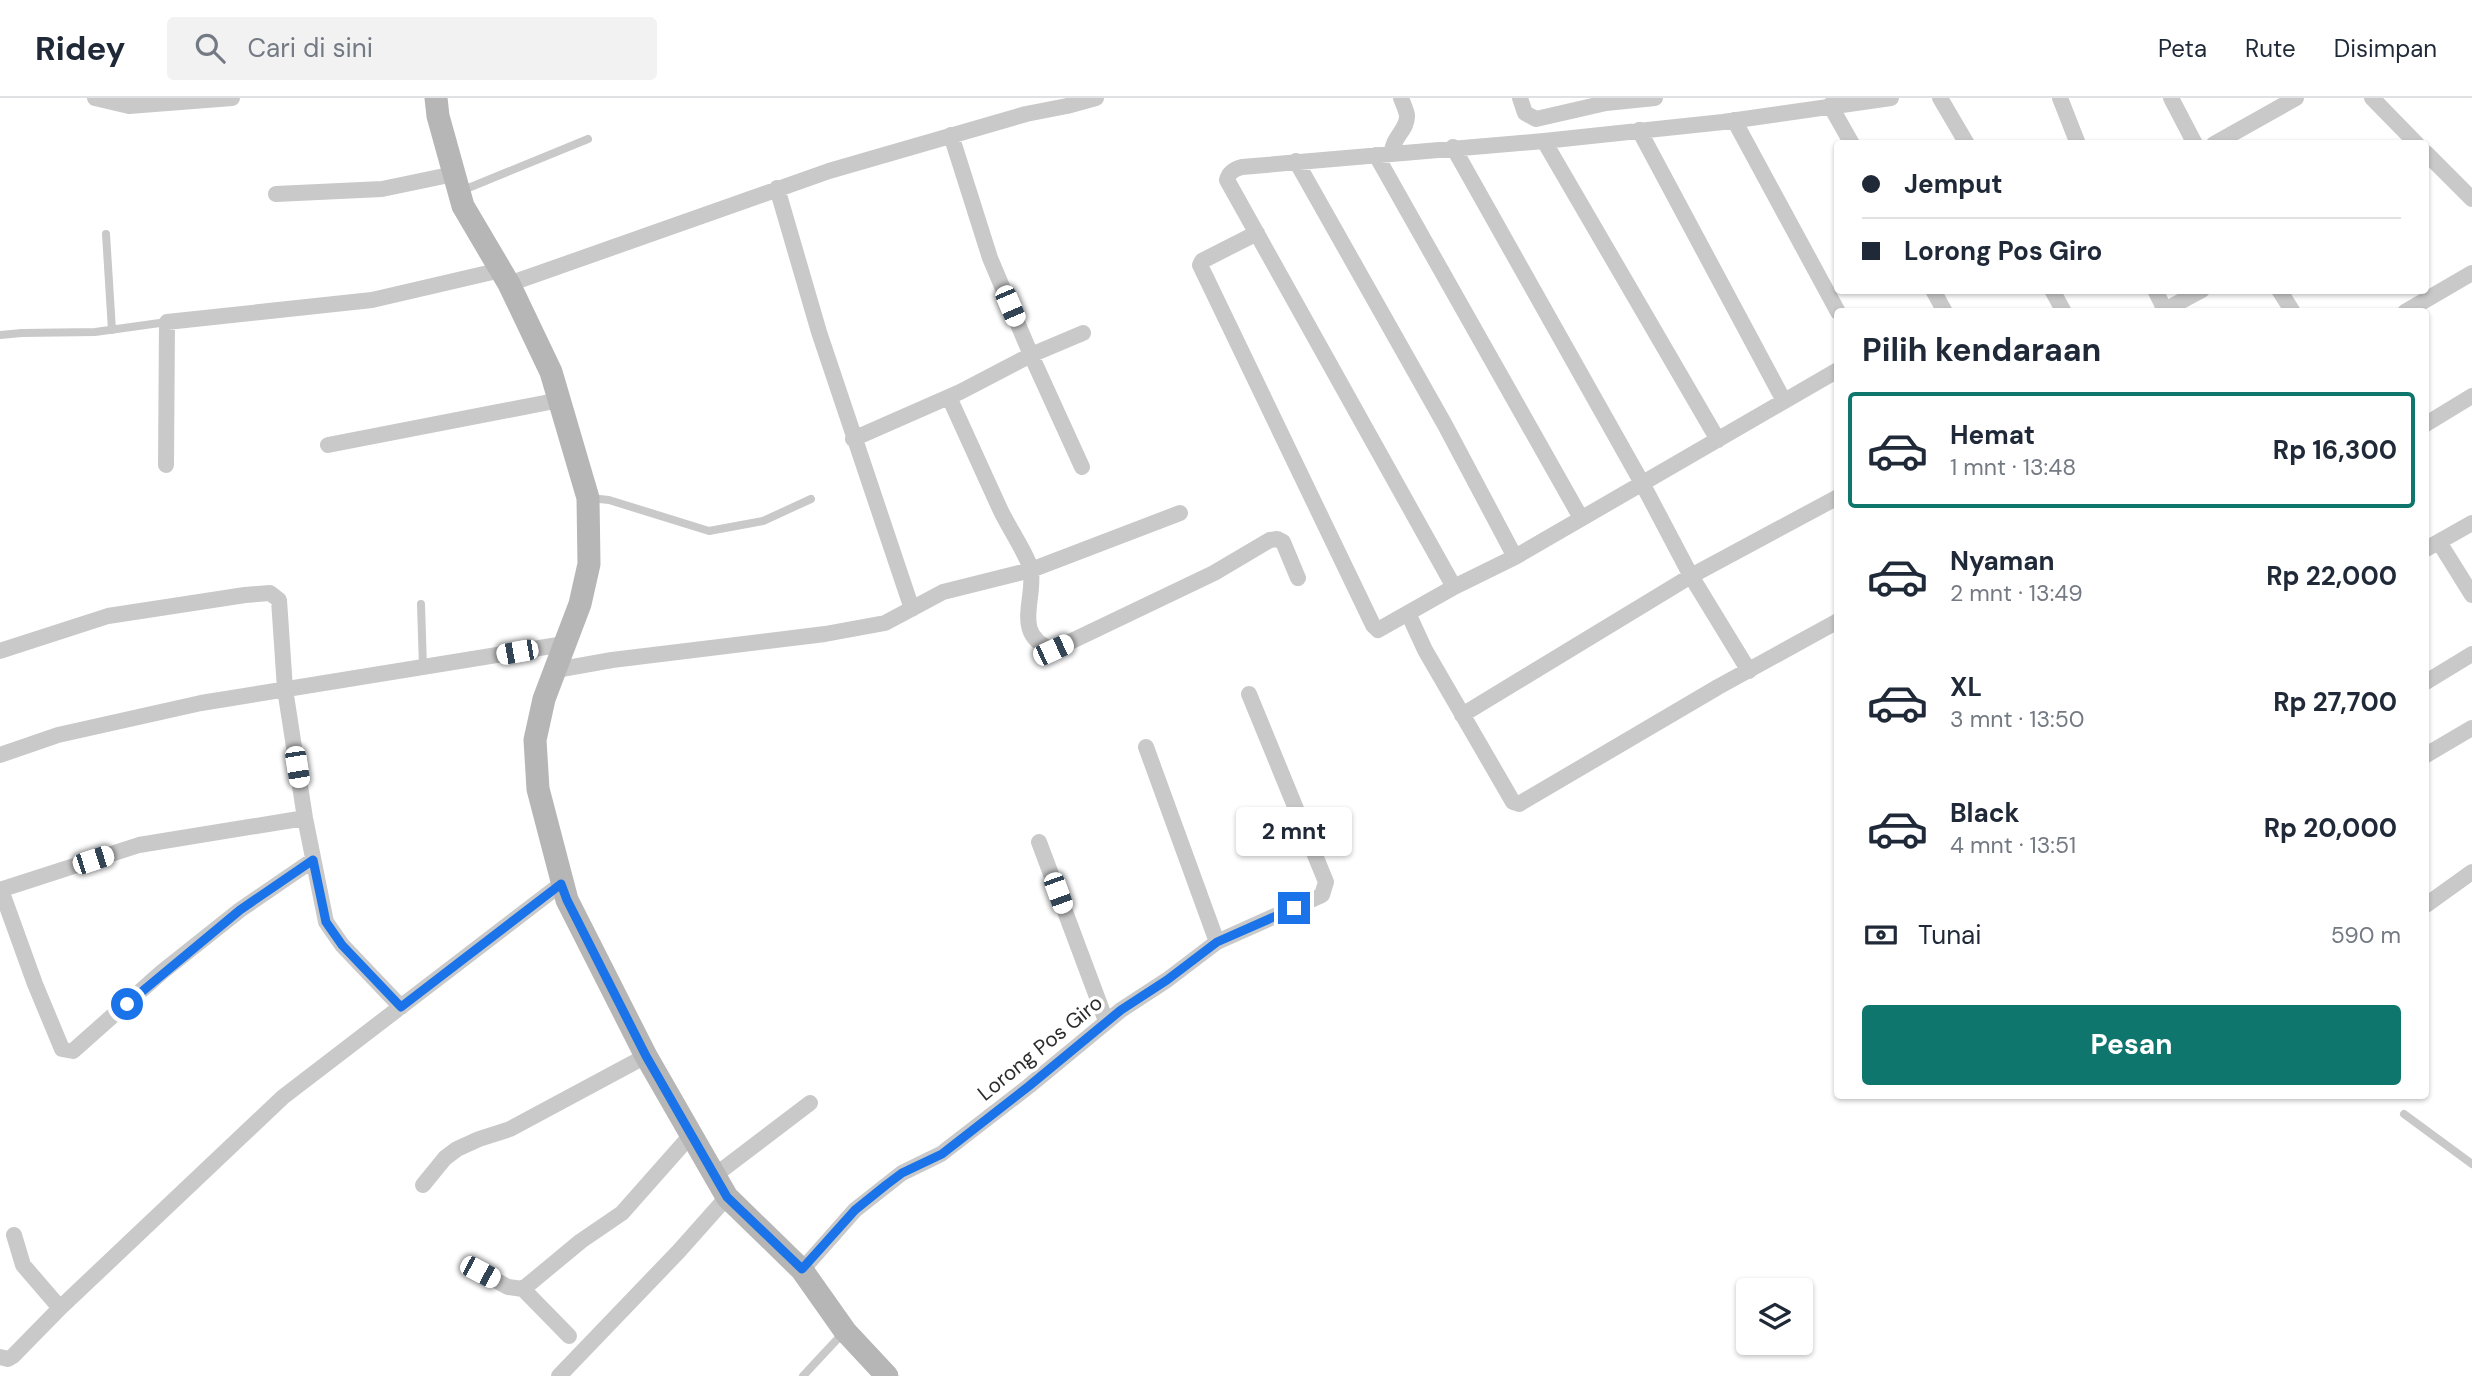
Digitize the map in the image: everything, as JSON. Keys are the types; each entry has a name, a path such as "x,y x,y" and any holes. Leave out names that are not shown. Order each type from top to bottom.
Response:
{"main road":[{"path":"436,98 438,117 463,206 505,277 551,372 588,498 589,564 580,604 544,699 535,740 538,789 561,884 646,1056 727,1197 802,1269 845,1331 887,1376"}],"street":[{"path":"95,98 129,106 232,98"},
{"path":"166,465 167,322 372,300 505,277 777,188 951,135 1096,98"},
{"path":"1384,154 1405,124 1407,115 1401,98"},
{"path":"1520,98 1525,113 1532,118 1605,100 1655,98"},
{"path":"1454,587 1227,180 1229,175 1236,168 1242,167 1544,141 1734,120 1891,98"},
{"path":"1940,98 1965,140"},
{"path":"2060,98 2076,140"},
{"path":"2171,98 2193,140"},
{"path":"2221,140 2296,98"},
{"path":"2372,98 2413,140"},
{"path":"1830,105 1850,140"},
{"path":"1734,120 1836,308"},
{"path":"1639,130 1784,401"},
{"path":"951,135 990,258 1082,467"},
{"path":"1544,141 1718,440"},
{"path":"1453,147 1642,483 1691,576 1749,671"},
{"path":"1384,154 1581,518"},
{"path":"1296,162 1445,425 1515,556"},
{"path":"2429,162 2472,199"},
{"path":"276,194 457,183"},
{"path":"777,188 853,439 912,609"},
{"path":"1257,233 1202,261 1200,265 1373,625 1378,630 1515,556 1834,372"},
{"path":"2413,308 2472,273"},
{"path":"2169,308 2195,294"},
{"path":"853,439 1083,333"},
{"path":"2429,422 2472,396"},
{"path":"949,397 1000,510 1031,570 1028,620 1033,637 1038,643 1053,650 1214,573 1277,538 1283,542 1298,579"},
{"path":"328,445 560,400"},
{"path":"1462,715 1691,576 1834,499"},
{"path":"556,670 612,660 825,635 885,623 943,592 1031,570 1180,513"},
{"path":"2472,523 2432,545 2472,594"},
{"path":"0,651 108,615 270,593 279,600 285,689 305,818 326,922 342,945 401,1007"},
{"path":"1408,613 1462,715 1513,802 1519,804 1834,623"},
{"path":"0,755 58,735 201,703 564,644"},
{"path":"2429,680 2472,654"},
{"name":"Lorong Pos Giro","path":"802,1269 864,1203 902,1173 942,1154 1106,1021 1217,942 1314,900 1325,891 1326,882 1249,694"},
{"path":"2429,753 2472,728"},
{"path":"1146,747 1217,942"},
{"path":"305,818 139,845 1,890 35,984 64,1051 74,1051 162,972 240,910 313,860"},
{"path":"1039,842 1106,1021"},
{"path":"2429,903 2472,872"},
{"path":"0,1357 8,1359 13,1356 60,1308 283,1097 561,884"},
{"path":"423,1185 445,1158 457,1149 510,1129 646,1056"},
{"path":"714,1176 810,1103"},
{"path":"523,1289 581,1241 622,1213 691,1135"},
{"path":"559,1376 727,1197"},
{"path":"14,1235 23,1265 60,1308"},
{"path":"480,1272 508,1286 523,1289 569,1336"}],"lane":[{"path":"457,183 588,139"},
{"path":"106,234 112,330"},
{"path":"0,335 112,330 167,322"},
{"path":"588,498 609,500 709,531 763,521 811,499"},
{"path":"421,604 424,668"},
{"path":"2404,1114 2472,1164"},
{"path":"803,1376 845,1331"}],"route":[{"path":"127,1004 162,972 240,910 313,860 326,922 342,945 401,1007 561,884 646,1056 727,1197 802,1269 855,1210 902,1173 942,1154 1121,1010 1167,980 1217,942 1294,908"}]}
